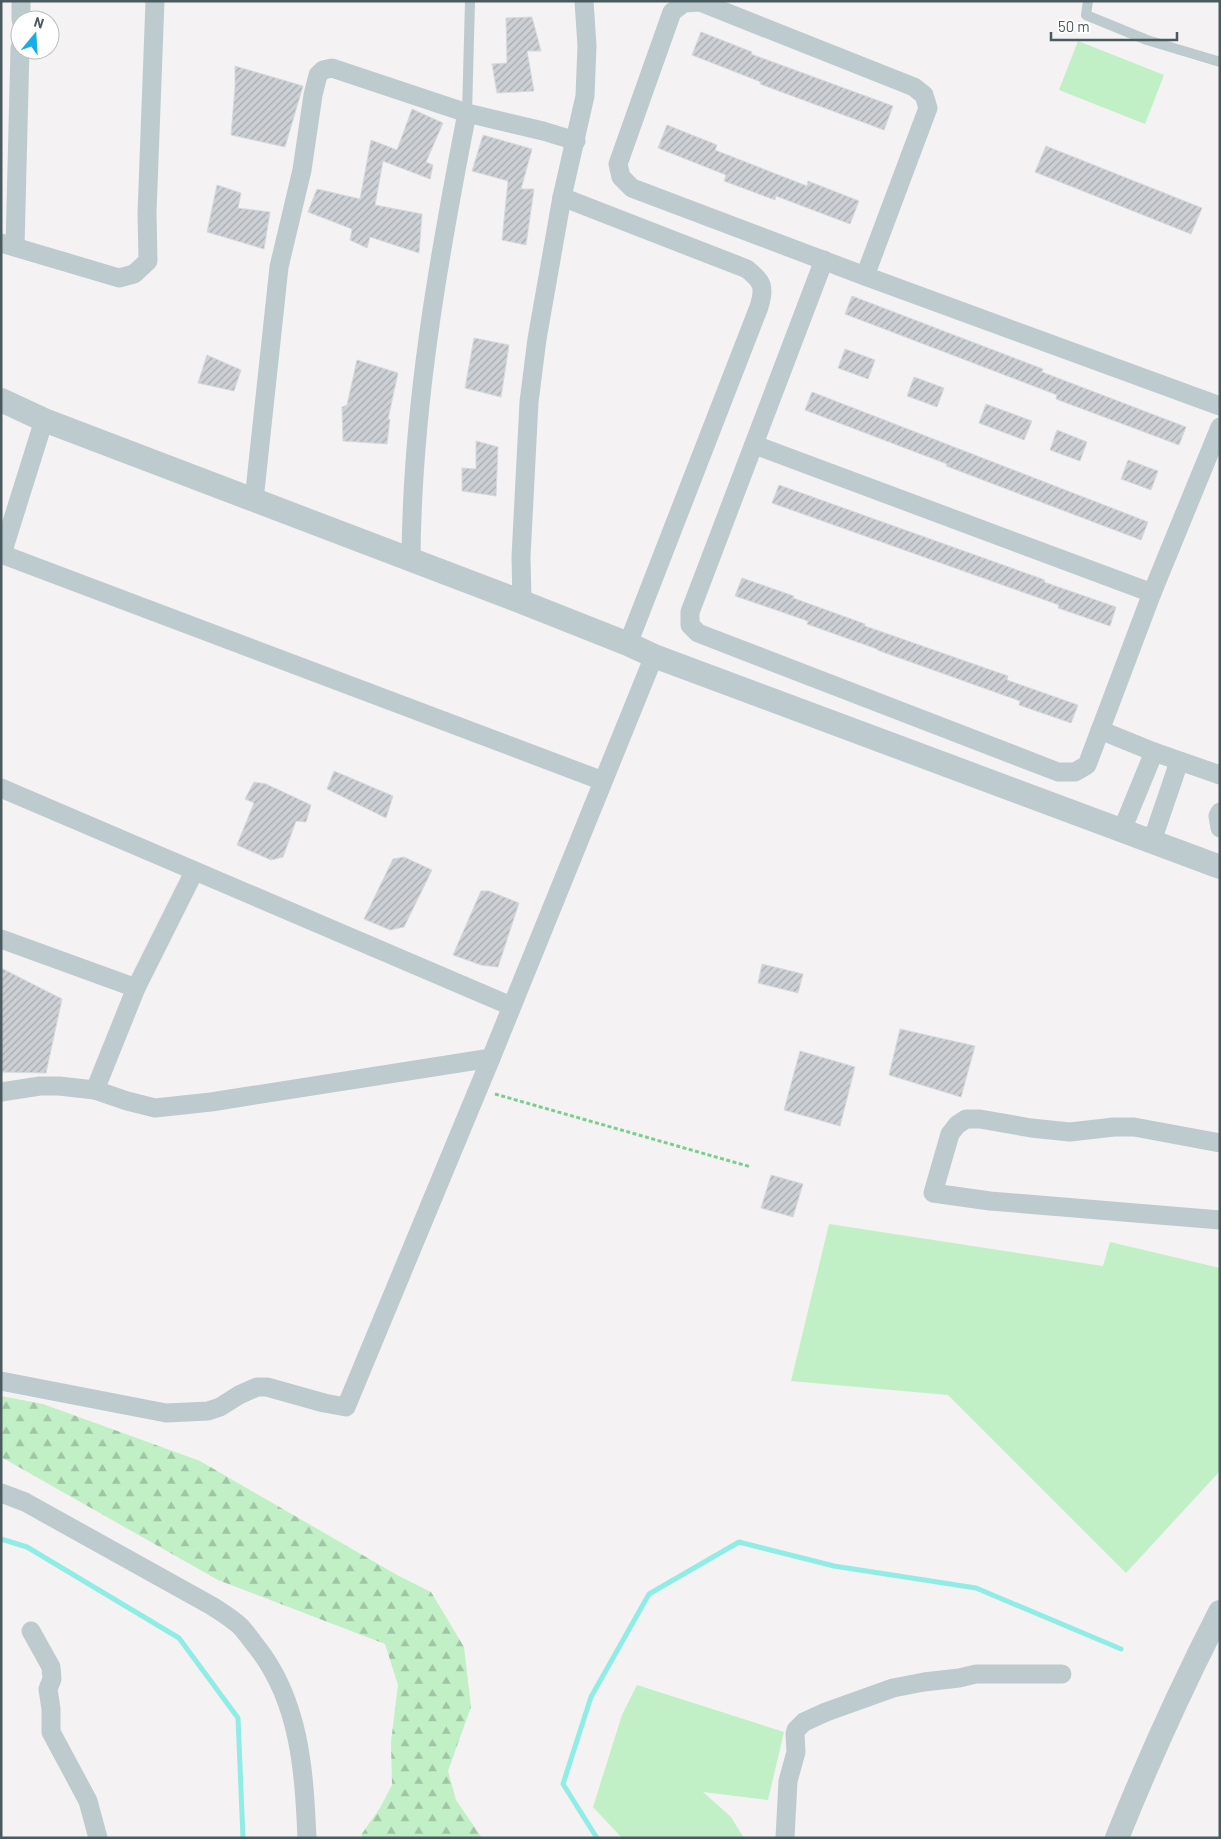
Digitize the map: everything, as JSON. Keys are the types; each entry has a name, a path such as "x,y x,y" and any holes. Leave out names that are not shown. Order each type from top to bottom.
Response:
{"street":[{"path":"19,60 8,245 119,278 134,274 148,261 147,213 155,1"},
{"path":"522,602 521,557 528,402 536,339 562,197 585,96 587,46 584,1"},
{"path":"865,276 928,108 924,95 914,87 700,2 684,3 672,12 618,164 621,177 632,188 865,276 1220,406"},
{"path":"254,500 279,268 296,201 312,95 318,75 323,70 332,68 467,113 576,141"},
{"path":"411,559 415,449 424,369 445,226 467,113"},
{"path":"562,197 747,269 758,278 762,285 763,295 759,306 628,644"},
{"path":"824,260 690,612 690,625 698,633 1058,772 1075,772 1087,765 1152,593 1220,427"},
{"path":"1,400 44,420 411,559 628,644 654,656 1220,867"},
{"path":"44,420 1,554 603,781"},
{"path":"755,445 1152,593"},
{"path":"1,1380 166,1413 208,1411 257,1387 267,1387 324,1403 346,1407 491,1058 654,656"},
{"path":"1100,730 1179,762 1220,775"},
{"path":"1122,830 1154,752"},
{"path":"1152,841 1179,762"},
{"path":"3,794 194,872 511,1006"},
{"path":"1220,812 1218,816 1220,828"},
{"path":"94,1090 136,988 194,872"},
{"path":"1,939 136,988"},
{"path":"1,1092 40,1086 94,1090 127,1102 155,1108 211,1102 491,1058"},
{"path":"1220,1143 1134,1127 1114,1126 1070,1132 1031,1128 980,1119 966,1120 957,1125 950,1134 933,1194 990,1201 1220,1220"},
{"path":"1,1493 25,1502 212,1606 240,1626 264,1656 286,1694 295,1724 303,1765 307,1838"},
{"path":"1117,1838 1143,1773 1197,1655 1220,1612"},
{"path":"31,1631 52,1667 52,1679 48,1689 51,1710 51,1732 88,1801 98,1838"},
{"path":"785,1838 788,1781 796,1752 795,1734 796,1730 804,1722 893,1688 924,1682 976,1674 1062,1674"}],"lane":[{"path":"467,113 470,1"},
{"path":"1088,1 1086,15 1153,42 1220,62"}],"path":[{"path":"478,1089 751,1167"}],"green space":[{"path":"1078,41 1164,75 1145,124 1059,90"},
{"path":"829,1224 1103,1266 1110,1242 1220,1268 1220,1471 1126,1573 948,1395 791,1381"},
{"path":"1,1396 43,1404 200,1461 397,1575 431,1592 464,1647 471,1707 448,1771 456,1800 482,1838 363,1838 361,1835 380,1808 392,1785 391,1742 398,1685 385,1644 218,1580 1,1457"},
{"path":"637,1685 784,1732 768,1800 703,1792 731,1817 744,1838 622,1838 593,1807 622,1715"}],"building":[{"path":"532,17 541,51 527,51 534,91 497,93 492,64 507,63 506,18"},
{"path":"701,32 752,52 751,54 893,106 884,130 760,84 761,82 692,55"},
{"path":"235,66 303,86 285,147 231,135"},
{"path":"412,109 443,123 426,162 433,165 430,179 383,161 375,205 422,214 419,253 370,237 367,248 350,240 352,229 308,212 317,189 360,199 371,140 397,150"},
{"path":"667,125 717,145 715,150 807,186 808,181 859,201 850,224 776,196 775,200 724,181 726,175 658,148"},
{"path":"483,135 532,149 521,189 534,189 526,245 502,240 508,181 472,171"},
{"path":"1046,146 1202,208 1191,234 1035,172"},
{"path":"217,185 241,193 238,208 270,212 264,249 207,232"},
{"path":"852,296 1043,369 1042,372 1186,427 1179,445 1056,399 1057,395 845,314"},
{"path":"474,338 509,345 501,397 465,388"},
{"path":"845,349 875,360 868,379 838,368"},
{"path":"207,355 241,370 234,391 198,383"},
{"path":"357,360 398,373 388,419 390,419 387,444 343,441 342,407 347,405"},
{"path":"914,377 944,388 937,407 907,396"},
{"path":"812,392 1148,522 1141,540 805,410"},
{"path":"986,404 1032,421 1024,440 979,423"},
{"path":"1057,430 1087,442 1080,461 1050,450"},
{"path":"476,441 498,447 496,496 462,491 462,468 476,469"},
{"path":"1128,460 1158,471 1151,490 1121,479"},
{"path":"779,485 1116,607 1110,626 1058,608 1059,605 772,503"},
{"path":"742,578 794,596 793,598 865,624 865,626 1008,676 1007,680 1078,705 1071,723 1019,705 1020,701 807,624 808,621 735,596"},
{"path":"334,771 393,796 386,818 327,789"},
{"path":"254,782 266,784 311,805 306,822 296,821 283,857 271,860 237,845 254,803 245,799"},
{"path":"404,857 432,870 404,927 390,930 364,919 393,859"},
{"path":"481,891 489,891 519,903 498,967 481,965 453,955"},
{"path":"762,964 803,974 798,993 758,983"},
{"path":"1,968 62,999 46,1073 1,1072"},
{"path":"900,1029 975,1046 961,1097 889,1075"},
{"path":"800,1051 855,1067 840,1126 784,1110"},
{"path":"771,1175 803,1184 793,1217 761,1208"}],"waterway":[{"path":"1,1539 27,1547 179,1638 238,1718 243,1838"},
{"path":"597,1838 563,1784 591,1697 649,1594 739,1542 834,1566 976,1588 1121,1649"}]}
